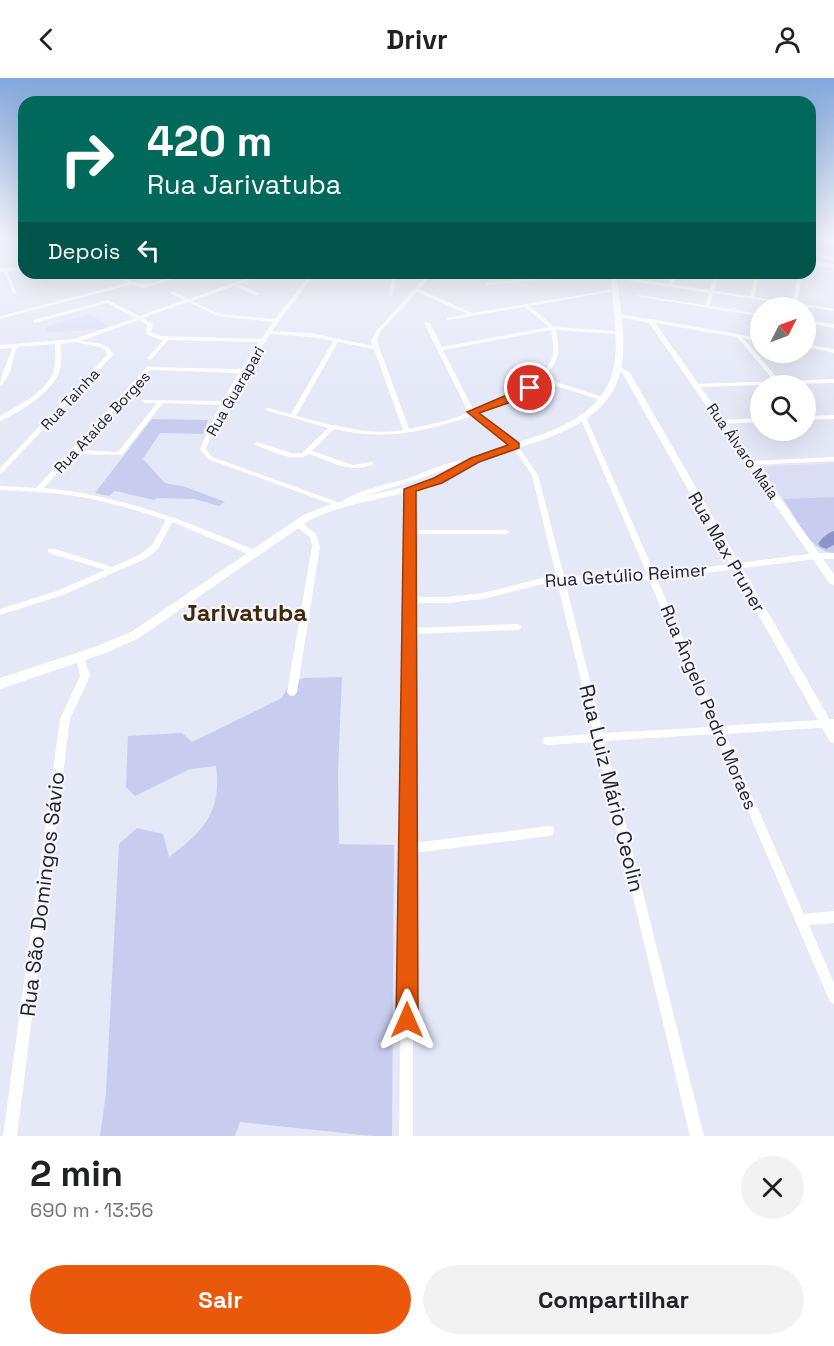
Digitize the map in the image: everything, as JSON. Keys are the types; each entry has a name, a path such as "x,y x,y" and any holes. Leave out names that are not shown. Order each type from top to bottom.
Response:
{"main road":[{"path":"0,684 42,667 110,647 141,631 313,514 340,503 410,489 438,480 470,462 557,430 583,417 603,399 613,383 618,368 614,290"}],"street":[{"path":"12,288 15,294"},
{"path":"0,318 111,288"},
{"path":"0,347 75,341 221,288"},
{"path":"244,288 257,294"},
{"name":"Rua Guarapari","path":"301,288 276,321 224,403 204,445 204,453 340,503"},
{"path":"391,295 392,288"},
{"path":"694,288 752,297 754,288"},
{"path":"407,432 375,348 374,341 378,332 416,290 472,315"},
{"path":"449,319 614,290"},
{"path":"707,307 712,291"},
{"path":"173,293 218,315 276,321"},
{"path":"640,296 750,313"},
{"path":"35,321 108,301 150,324 147,330 151,335 166,340 264,341"},
{"path":"268,410 372,434 407,432 433,426 518,395 541,379 554,360 556,349 553,328 525,305"},
{"path":"816,307 834,310"},
{"path":"616,315 750,337"},
{"name":"Rua Álvaro Maia","path":"651,321 834,582"},
{"path":"427,323 472,412"},
{"path":"816,323 834,326"},
{"path":"440,349 553,328 616,332"},
{"path":"269,332 311,335 375,348"},
{"path":"738,335 771,375"},
{"path":"150,358 166,340"},
{"path":"293,416 336,340"},
{"name":"Rua Tainha","path":"0,472 110,355 109,350 105,347 75,341"},
{"path":"0,419 38,394 52,379 57,367 58,343"},
{"path":"0,384 15,346"},
{"path":"816,348 834,351"},
{"name":"Rua Ataíde Borges","path":"38,490 149,368 244,371"},
{"name":"Rua Max Pruner","path":"618,368 626,373 735,566 830,723 834,738"},
{"path":"541,379 603,399"},
{"path":"816,382 834,381"},
{"path":"697,386 750,384"},
{"path":"145,401 224,403"},
{"path":"75,452 120,454 162,401"},
{"name":"Rua Luiz Mário Ceolin","path":"472,412 515,446 535,475 697,1136"},
{"name":"Rua Ângelo Pedro Moraes","path":"583,417 834,998"},
{"path":"816,418 834,417"},
{"path":"722,422 750,421"},
{"path":"309,452 334,426"},
{"path":"257,444 294,455 309,452 353,467 371,464"},
{"path":"751,463 834,459"},
{"path":"340,503 356,495 413,479 452,464 470,462"},
{"path":"0,488 38,490 96,498 170,519 256,554"},
{"path":"406,1136 410,489"},
{"path":"0,612 45,598 112,570 152,550 170,519"},
{"path":"292,692 316,546 313,537 298,524"},
{"path":"410,532 506,532"},
{"path":"52,551 112,570"},
{"name":"Rua Getúlio Reimer","path":"409,600 466,598 560,578 652,577 816,556 834,556"},
{"path":"409,631 517,627"},
{"name":"Rua São Domingos Sávio","path":"10,1136 65,719 85,676 80,657"},
{"path":"547,741 830,723"},
{"path":"408,849 549,831"},
{"path":"800,920 834,917"}],"shaded area":[{"path":"89,314 110,326 101,329 47,333 44,327"},
{"path":"152,419 208,420 203,434 160,433 143,459 165,483 186,487 225,502 219,506 194,499 157,498 154,500 115,491 109,496 95,493"},
{"path":"834,463 834,497 783,499 760,467"},
{"path":"834,497 834,553 825,551 811,540 783,499"},
{"path":"342,677 338,771 339,844 394,845 392,1136 372,1136 240,1122 235,1136 100,1136 106,1093 119,844 137,828 163,834 169,857 192,838 208,819 216,796 217,782 216,766 190,769 135,796 126,787 128,736 182,733 192,742 282,698 290,683 304,678"}],"waterway":[{"path":"826,544 834,536"}],"district":[{"name":"Jarivatuba","path":"245,612"}],"route":[{"path":"407,1020 410,489 429,484 484,456 515,446 472,412 504,401 530,388"}]}
